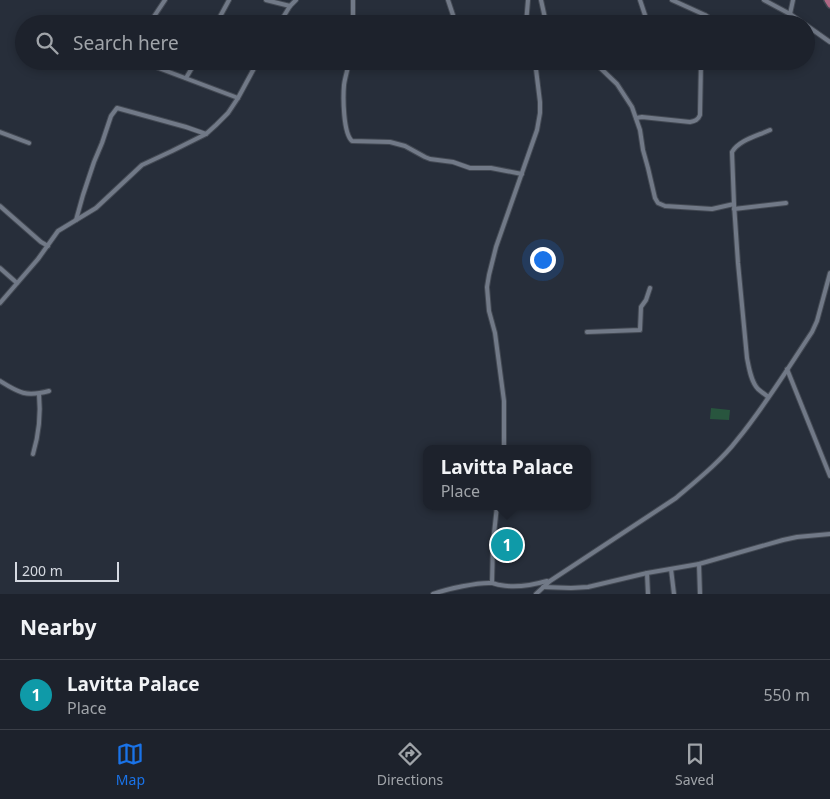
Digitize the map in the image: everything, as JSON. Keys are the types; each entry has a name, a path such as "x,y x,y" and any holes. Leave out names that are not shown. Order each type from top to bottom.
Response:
{"main road":[{"path":"827,0 830,5"}],"street":[{"path":"155,15 164,0"},
{"path":"221,15 229,0"},
{"path":"266,0 290,6"},
{"path":"284,15 296,0"},
{"path":"353,0 353,15"},
{"path":"448,0 453,15"},
{"path":"527,15 528,0"},
{"path":"541,0 544,15"},
{"path":"640,0 645,15"},
{"path":"672,0 707,15"},
{"path":"764,0 790,14 793,0"},
{"path":"815,32 830,42"},
{"path":"164,70 238,98"},
{"path":"186,78 191,70"},
{"path":"0,303 38,259 58,231 96,208 142,164 180,148 206,134 216,125 228,113 253,70"},
{"path":"347,70 344,86 344,117 349,139 352,141 390,142 405,146 430,159 453,162 470,168 491,168 522,174"},
{"path":"504,445 504,401 495,333 489,311 487,287 496,247 537,130 540,113 536,70"},
{"path":"603,70 618,84 632,107 640,130 643,150 655,198 658,203 665,206 712,209 786,203"},
{"path":"636,118 690,122 698,119 700,115 701,70"},
{"path":"76,220 94,162 111,116 117,108 206,134"},
{"path":"768,397 758,390 747,358 731,156 735,147 770,130"},
{"path":"0,132 29,143"},
{"path":"0,206 48,246"},
{"path":"0,268 17,282"},
{"path":"536,594 550,581 676,498 694,484 737,441 812,332 817,321 830,273"},
{"path":"587,332 640,330 642,307 650,288"},
{"path":"787,369 830,476"},
{"path":"0,382 24,394 39,394 49,391"},
{"path":"32,454 38,438 40,420 39,394"},
{"path":"492,583 493,543 497,510"},
{"path":"543,587 588,587 647,573 699,564 783,540 830,534"},
{"path":"699,564 700,594"},
{"path":"671,569 674,594"},
{"path":"647,573 648,594"},
{"path":"433,594 457,587 492,583 519,586 550,581"}],"green space":[{"path":"711,408 730,410 729,420 710,419"}],"place":[{"name":"Lavitta Palace","path":"507,545"}]}
